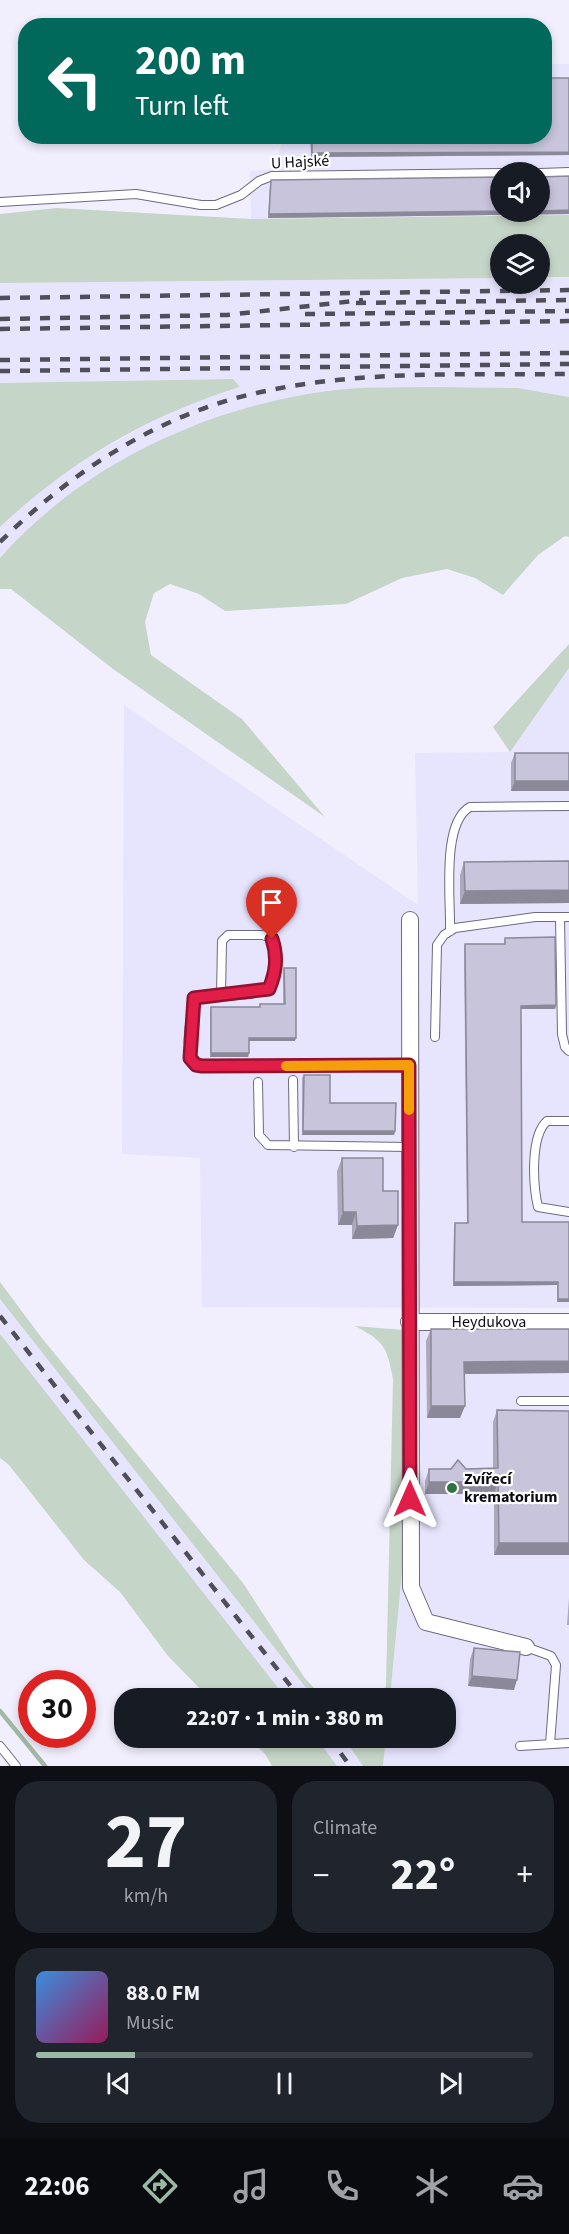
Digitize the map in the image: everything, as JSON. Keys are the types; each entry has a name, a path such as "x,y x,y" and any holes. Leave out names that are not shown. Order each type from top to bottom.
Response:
{"street":[{"path":"410,920 411,1587 426,1622 526,1647"},
{"name":"Heydukova","path":"409,1322 569,1322"}],"lane":[{"path":"550,173 569,172"},
{"name":"U Hajské","path":"0,202 136,194 201,205 216,205 241,195 259,181 272,176 490,173"},
{"path":"450,931 451,840 456,822 464,811 470,807 569,806"},
{"path":"435,1036 437,945 450,931 455,928 535,918 565,917 562,1034 569,1051"},
{"path":"221,996 222,941 228,935 263,935 272,939 276,951 275,974 269,989 221,996 194,998 189,1045 190,1058 196,1065 409,1065"},
{"path":"293,1080 294,1147"},
{"path":"258,1082 259,1135 268,1145 409,1147"},
{"path":"569,1121 547,1121 540,1127 535,1139 538,1207 569,1212"},
{"path":"521,1401 569,1401"},
{"path":"526,1647 551,1656 555,1665 550,1744"},
{"path":"520,1746 569,1743"},
{"path":"0,1746 16,1766"}],"shaded area":[{"path":"552,64 569,64 569,215 550,215 550,162 490,162 490,216 251,219 250,171 273,169 282,144 552,144"},
{"path":"550,277 569,277 569,397 518,388 246,408 182,430 93,479 49,511 0,558 0,527 35,494 81,461 173,410 240,387 233,379 0,383 0,283 490,278 490,294 550,294"},
{"path":"569,668 569,1308 202,1307 200,1158 122,1154 124,705 418,905 415,753 510,752"},
{"path":"0,1299 306,1688 278,1688 0,1334"},
{"path":"403,1330 569,1332 569,1766 383,1766 385,1748 456,1748 456,1688 391,1688 402,1572"},
{"path":"324,1748 351,1748 363,1766 337,1766"}],"green space":[{"path":"57,208 251,219 490,216 490,222 550,222 550,215 569,215 569,277 550,277 550,234 490,234 490,278 0,283 0,214"},
{"path":"233,379 240,387 174,411 112,443 83,461 54,481 0,527 0,383"},
{"path":"353,388 518,388 569,397 569,537 565,536 538,555 503,595 475,578 447,569 402,578 346,604 225,611 199,594 170,584 154,593 145,622 151,655 242,719 325,817 113,669 11,589 0,589 0,558 33,525 69,495 108,469 149,446 192,426 282,399"},
{"path":"569,644 569,668 510,752 493,727"},
{"path":"0,1282 41,1337 243,1583 304,1677 314,1688 306,1688 0,1299"},
{"path":"355,1326 403,1330 402,1572 391,1688 385,1688 393,1379 386,1352 372,1336"},
{"path":"0,1334 278,1688 199,1688 168,1656 120,1592 84,1560 9,1465 0,1458"},
{"path":"259,1748 324,1748 337,1766 272,1766"},
{"path":"351,1748 385,1748 383,1766 363,1766"}],"building":[{"path":"552,78 569,78 569,152 312,153 312,144 552,144"},
{"path":"569,176 569,210 550,211 550,177"},
{"path":"490,177 490,211 269,214 271,180"},
{"path":"515,753 569,753 569,781 515,781"},
{"path":"569,861 569,890 465,891 464,862"},
{"path":"555,937 556,1005 521,1006 522,1222 569,1222 569,1299 558,1299 558,1282 454,1282 455,1223 468,1223 465,944 505,944 505,938"},
{"path":"284,968 296,968 296,1038 249,1038 249,1053 211,1053 211,1007 260,1007 260,1004 285,1004"},
{"path":"304,1075 330,1075 330,1103 396,1103 395,1131 303,1131"},
{"path":"342,1158 383,1158 383,1191 398,1191 398,1225 357,1226 356,1212 343,1212"},
{"path":"431,1329 569,1329 569,1361 464,1362 465,1406 431,1406"},
{"path":"497,1410 569,1411 569,1543 499,1543 498,1482 429,1482 429,1469 451,1469 458,1460 466,1469 498,1468"},
{"path":"474,1648 520,1652 517,1680 472,1676"}],"waterway":[{"path":"0,1711 45,1766"}],"railway":[{"path":"0,298 569,290"},
{"path":"0,319 227,315 363,300"},
{"path":"356,303 569,300"},
{"path":"305,314 569,311"},
{"path":"0,329 569,321"},
{"path":"0,360 569,353"},
{"path":"0,371 569,364"},
{"path":"0,542 57,492 120,448 188,414 224,402 261,392 337,380 414,375 569,374"},
{"path":"0,1316 292,1688"},
{"path":"337,1748 350,1766"}],"slow traffic":[{"path":"286,1066 409,1065 409,1110"}],"place":[{"name":"Zvířecí krematorium","path":"452,1488"}],"route":[{"path":"272,939 276,951 275,974 269,989 251,994 194,998 189,1045 190,1058 196,1065 202,1066 409,1065 410,1499"}]}
